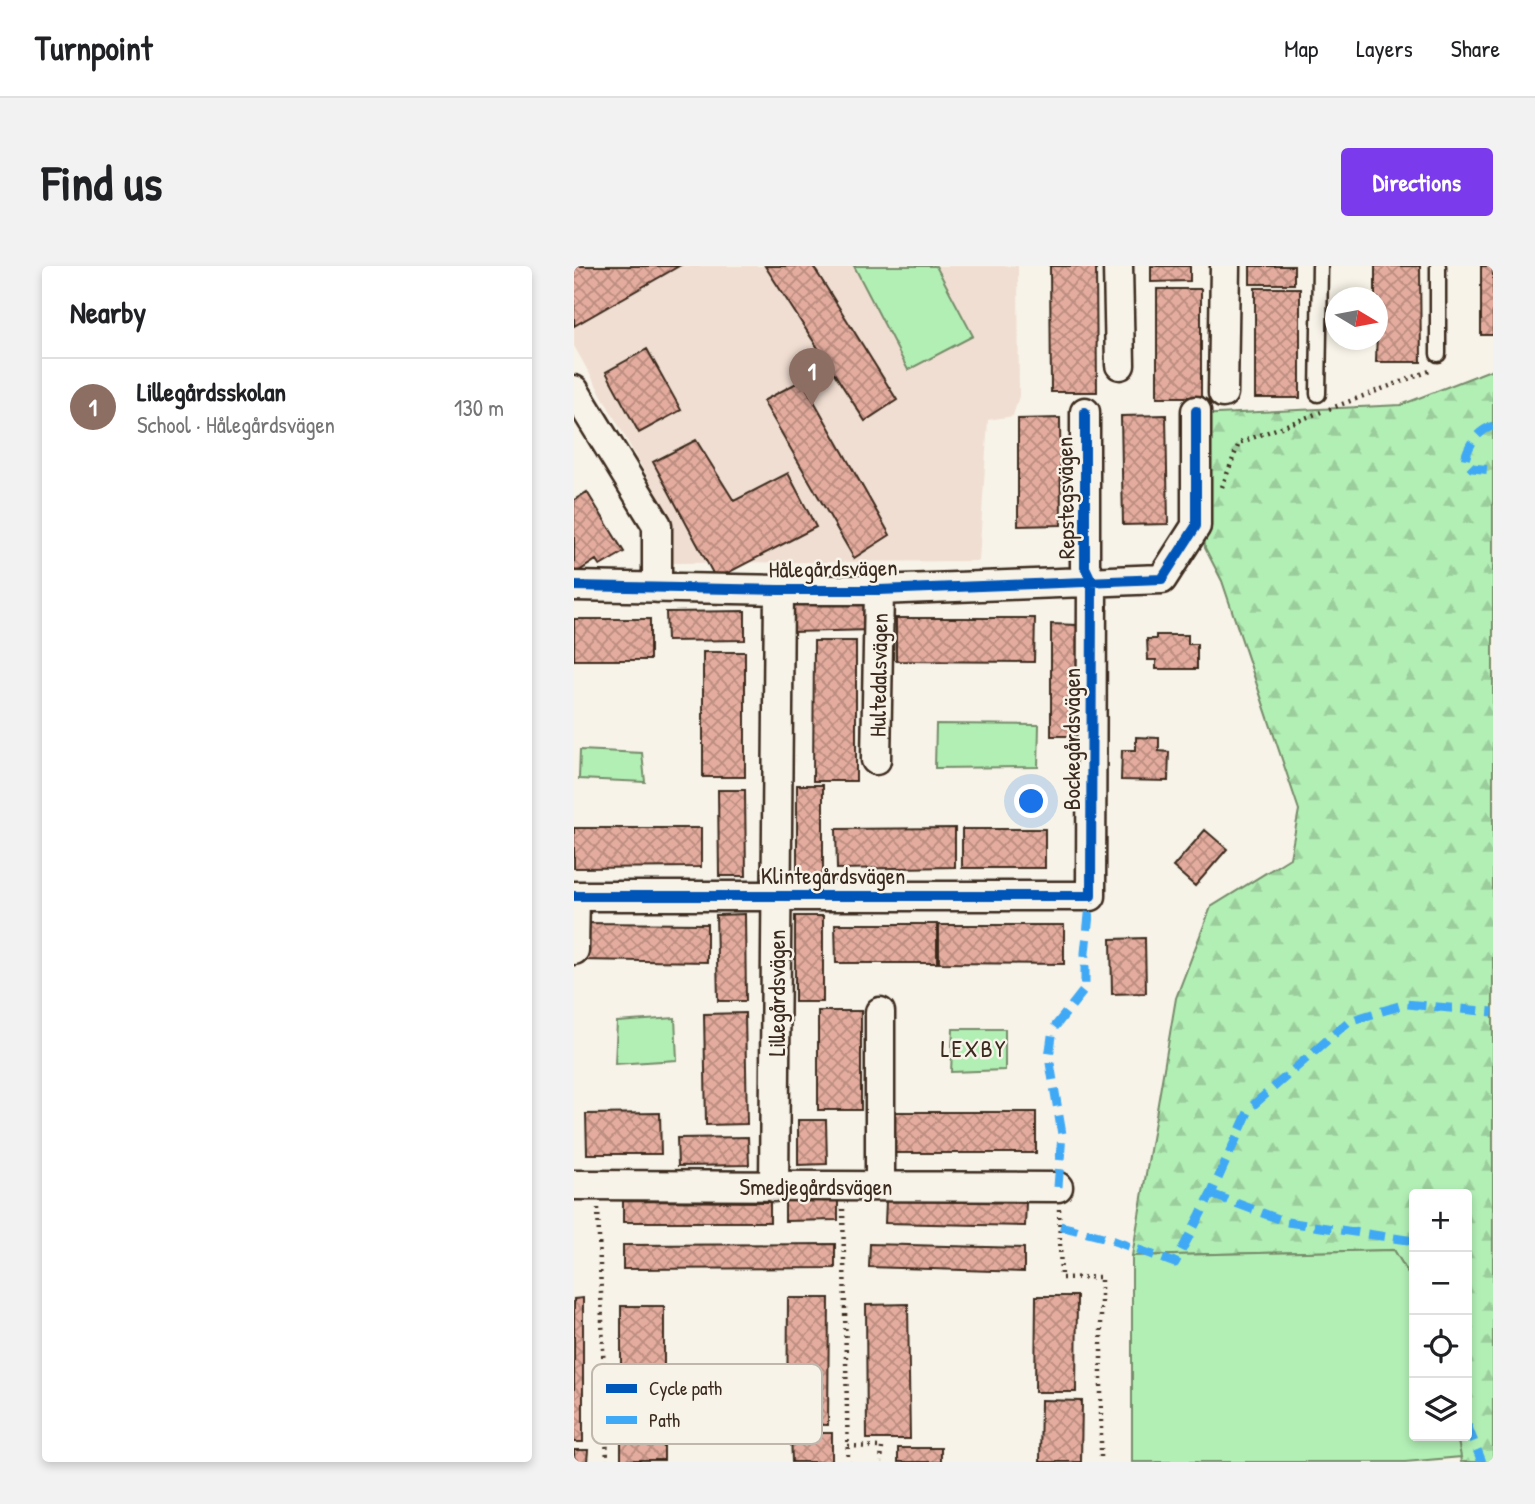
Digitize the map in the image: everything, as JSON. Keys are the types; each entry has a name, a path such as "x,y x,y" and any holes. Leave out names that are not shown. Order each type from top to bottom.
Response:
{"street":[{"path":"1118,266 1119,365"},
{"path":"1223,393 1225,266"},
{"path":"574,390 657,525 657,588"},
{"name":"Hålegårdsvägen","path":"574,586 879,590 1162,579 1196,526 1196,411"},
{"name":"Repstegsvägen","path":"1085,412 1085,567 1092,582"},
{"name":"Bockegårdsvägen","path":"1091,896 1092,582"},
{"name":"Lillegårdsvägen","path":"775,1186 779,590"},
{"name":"Hultedalsvägen","path":"876,760 879,590"},
{"path":"574,896 574,950"},
{"name":"Klintegårdsvägen","path":"574,896 1091,896"},
{"path":"880,1012 880,1186"},
{"name":"Smedjegårdsvägen","path":"586,1186 1058,1188"}],"lane":[{"path":"1318,394 1320,266"},
{"path":"1437,361 1438,266"}],"path":[{"path":"1220,491 1239,443 1437,361"},
{"path":"586,1186 600,1364"},
{"path":"843,1187 848,1462"},
{"path":"1058,1188 1061,1279 1101,1277 1101,1462"},
{"path":"606,1444 607,1462"},
{"path":"848,1446 881,1447 881,1462"}],"shaded area":[{"path":"574,266 1018,266 1019,396 1013,416 988,420 979,561 672,563 671,519 574,346"}],"green space":[{"path":"854,266 936,266 973,336 908,370"},
{"path":"1493,369 1493,1462 1461,1462 1458,1441 1472,1441 1472,1189 1409,1189 1409,1275 1394,1250 1132,1256 1176,998 1211,907 1290,858 1299,810 1222,581 1205,548 1197,415 1401,405"},
{"path":"936,724 1039,725 1038,767 935,768"},
{"path":"580,750 642,753 645,782 579,779"},
{"path":"675,1018 677,1060 615,1064 617,1022"},
{"path":"953,1029 1005,1029 1005,1070 951,1072"},
{"path":"1394,1250 1409,1275 1409,1441 1458,1441 1461,1457 1405,1462 1132,1462 1132,1256"}],"building":[{"path":"574,266 679,266 574,326"},
{"path":"765,266 813,266 897,400 865,421"},
{"path":"1050,266 1096,266 1097,392 1051,392"},
{"path":"1151,266 1190,266 1190,281 1151,282"},
{"path":"1250,266 1294,266 1294,284 1250,284"},
{"path":"1375,266 1420,266 1421,362 1376,362 1376,350 1388,350 1388,287 1375,287"},
{"path":"1481,266 1493,266 1493,335 1481,335"},
{"path":"1255,288 1300,288 1300,398 1255,398"},
{"path":"1157,289 1201,289 1201,397 1157,397"},
{"path":"647,349 681,410 639,433 606,372"},
{"path":"802,380 890,535 854,558 763,401"},
{"path":"1166,415 1168,524 1123,525 1121,416"},
{"path":"1060,418 1061,525 1018,526 1018,419"},
{"path":"696,440 734,501 788,473 816,527 716,579 653,462"},
{"path":"587,492 624,552 600,566 596,560 576,573 574,500"},
{"path":"871,602 872,630 793,632 793,603"},
{"path":"745,611 745,640 667,641 666,612"},
{"path":"896,618 1035,618 1034,662 896,661"},
{"path":"574,619 650,619 650,660 574,660"},
{"path":"1051,624 1078,625 1078,736 1051,736"},
{"path":"1156,635 1188,635 1188,644 1197,644 1197,669 1156,669 1156,660 1148,660 1147,639 1156,639"},
{"path":"814,641 856,641 856,781 813,781"},
{"path":"703,652 745,652 745,777 703,777"},
{"path":"1136,737 1159,738 1159,751 1169,752 1168,781 1121,780 1122,750 1136,750"},
{"path":"797,785 823,785 823,881 797,881"},
{"path":"718,790 745,790 746,876 719,876"},
{"path":"574,828 701,828 701,867 574,868"},
{"path":"955,828 955,867 837,869 836,829"},
{"path":"962,829 1045,829 1045,868 962,868"},
{"path":"1205,830 1227,849 1195,886 1173,867"},
{"path":"745,914 746,1001 718,1001 716,915"},
{"path":"795,916 823,916 823,1002 795,1002"},
{"path":"580,923 707,924 707,962 579,960"},
{"path":"835,924 937,924 937,963 836,963"},
{"path":"939,925 1064,925 1064,964 939,963"},
{"path":"1145,938 1146,993 1112,994 1111,939"},
{"path":"818,1011 861,1011 861,1110 818,1110"},
{"path":"745,1013 747,1124 706,1125 704,1014"},
{"path":"894,1112 1036,1112 1036,1153 894,1153"},
{"path":"660,1113 661,1154 587,1154 586,1114"},
{"path":"798,1120 826,1120 827,1164 798,1165"},
{"path":"748,1137 749,1165 678,1166 677,1138"},
{"path":"785,1198 838,1198 838,1220 785,1221"},
{"path":"886,1200 1026,1203 1025,1226 885,1223"},
{"path":"623,1201 770,1202 770,1222 623,1222"},
{"path":"835,1244 835,1268 623,1269 623,1245"},
{"path":"870,1244 1024,1248 1024,1272 869,1267"},
{"path":"1036,1296 1077,1296 1076,1392 1035,1392"},
{"path":"583,1298 583,1442 574,1442 574,1299"},
{"path":"788,1298 829,1298 828,1425 822,1425 822,1364 787,1364"},
{"path":"908,1304 910,1439 867,1439 866,1305"},
{"path":"621,1306 664,1306 664,1364 621,1364"},
{"path":"1041,1400 1082,1401 1081,1462 1040,1462"},
{"path":"822,1433 832,1433 832,1462 792,1462 791,1444 822,1444"},
{"path":"621,1444 664,1444 664,1460 621,1460"},
{"path":"898,1448 941,1448 941,1462 898,1462"},
{"path":"574,1450 588,1450 587,1462 574,1462"}],"marked path":[{"path":"1493,426 1474,439 1465,461 1472,468 1493,470"},
{"path":"1058,1187 1062,1134 1049,1057 1053,1029 1085,989 1085,953 1091,896"},
{"path":"1060,1226 1103,1237 1175,1263 1211,1194 1250,1108 1349,1021 1406,1004 1493,1012"},
{"path":"1211,1194 1287,1222 1409,1240"},
{"path":"1472,1437 1482,1462"}],"cycle path":[{"path":"574,586 879,590 1162,579 1196,526 1196,411"},
{"path":"574,896 1091,896 1092,582 1085,567 1085,412"}],"place":[{"name":"Lillegårdsskolan","path":"812,406"}],"district":[{"name":"LEXBY","path":"974,1048"}]}
